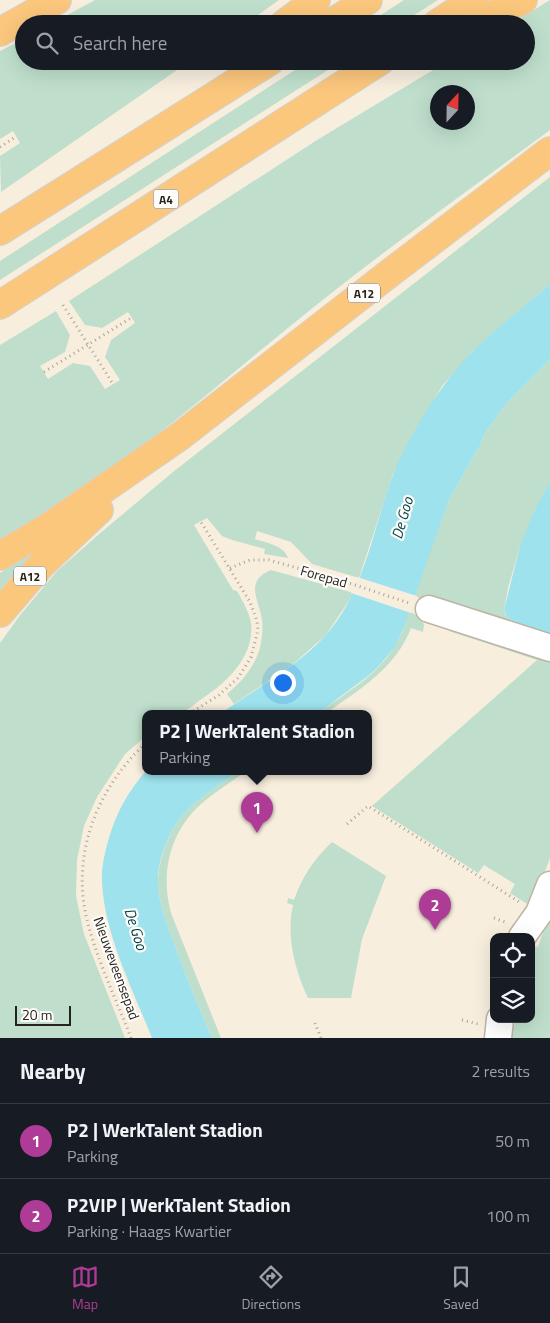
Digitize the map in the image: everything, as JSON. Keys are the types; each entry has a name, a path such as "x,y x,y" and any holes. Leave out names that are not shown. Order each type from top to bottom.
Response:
{"highway":[{"path":"30,15 57,0"},
{"path":"296,15 316,0"},
{"path":"344,15 368,0"},
{"path":"450,15 473,0"},
{"path":"492,15 523,0"},
{"path":"0,32 15,24"},
{"path":"71,185 223,70"},
{"path":"0,231 256,70"},
{"name":"A4","path":"0,305 367,70"},
{"name":"A4","path":"333,93 379,70"},
{"name":"A12","path":"0,556 50,526 179,437 550,151"},
{"name":"A12","path":"0,613 27,580 63,542 179,437"}],"street":[{"path":"431,614 550,648"},
{"path":"525,933 538,914 550,885"},
{"path":"498,1038 500,1023"}],"path":[{"path":"0,146 15,137"},
{"path":"63,305 113,384"},
{"path":"44,372 131,318"},
{"path":"195,710 232,684 246,666 254,648 258,630 256,617 250,602 201,522"},
{"name":"Forepad","path":"230,568 250,560 264,560 351,584 431,614"},
{"name":"Nieuweveensepad","path":"131,1038 91,935 84,899 82,867 91,825 105,794 122,769 142,748"},
{"path":"347,824 368,806 538,914"},
{"path":"315,1023 321,1038"}],"green space":[{"path":"95,0 279,0 258,15 68,15"},
{"path":"404,0 438,0 414,15 381,15"},
{"path":"550,0 550,130 356,274 169,425 87,488 0,543 0,345 56,311 70,335 65,352 40,366 48,379 73,363 90,366 105,389 120,380 105,357 111,340 135,323 128,312 102,328 85,325 69,301 317,140 433,70 535,70 535,15 526,15"},
{"path":"15,44 15,70 177,70 1,192 0,156 20,143 13,131 0,139 0,51"},
{"path":"295,70 328,70 0,280 0,261"},
{"path":"550,177 550,284 472,352 442,386 393,474 359,578 312,564 291,542 257,531 255,539 279,547 288,558 264,554 265,549 222,536 207,518 194,525 233,590 237,591 246,607 251,623 249,646 244,657 230,676 191,707 186,710 142,710 142,739 125,754 97,797 84,826 77,860 76,896 84,934 125,1038 0,1038 0,643 21,614 57,571 173,472"},
{"path":"550,359 550,482 520,546 508,588 504,610 505,614 515,624 430,604 414,595 448,502 480,446 485,433 505,405"},
{"path":"67,529 0,603 0,573"},
{"path":"271,570 354,593 326,635 292,665 234,704 227,694 238,684 253,665 261,643 262,620 255,586 262,575"},
{"path":"409,611 422,618 423,632 411,628 396,655 375,677 331,710 323,710 359,684 388,657 403,629"},
{"path":"450,629 550,653 550,858 532,907 510,893 515,884 484,865 478,873 372,806 537,660 449,631"},
{"path":"233,775 241,775 217,791 190,815 175,840 167,868 168,898 171,913 221,1038 212,1038 188,981 164,916 158,884 162,858 168,840 181,817 200,799"},
{"path":"332,842 386,876 362,939 351,998 308,998 299,976 291,941 293,905 287,903 288,898 294,900 309,869"},
{"path":"550,912 550,1038 510,1038 515,1023 535,1023 535,946 538,947"}],"water":[{"name":"De Goo","path":"550,284 550,359 505,405 485,433 480,446 448,502 404,627 395,647 368,676 322,710 226,710 315,647 339,618 350,599 367,558 393,475 417,427 450,377 473,351"},
{"path":"550,482 550,635 517,624 507,616 504,610 520,546 533,514"},
{"name":"De Goo","path":"143,775 233,775 200,799 181,817 171,832 164,849 158,876 160,900 164,916 212,1038 152,1038 112,935 106,913 102,871 115,820 134,786"}],"pier":[{"path":"357,577 417,596 411,613 351,593"}],"place":[{"name":"P2 | WerkTalent Stadion","path":"257,833"},
{"name":"P2VIP | WerkTalent Stadion","path":"435,930"}]}
